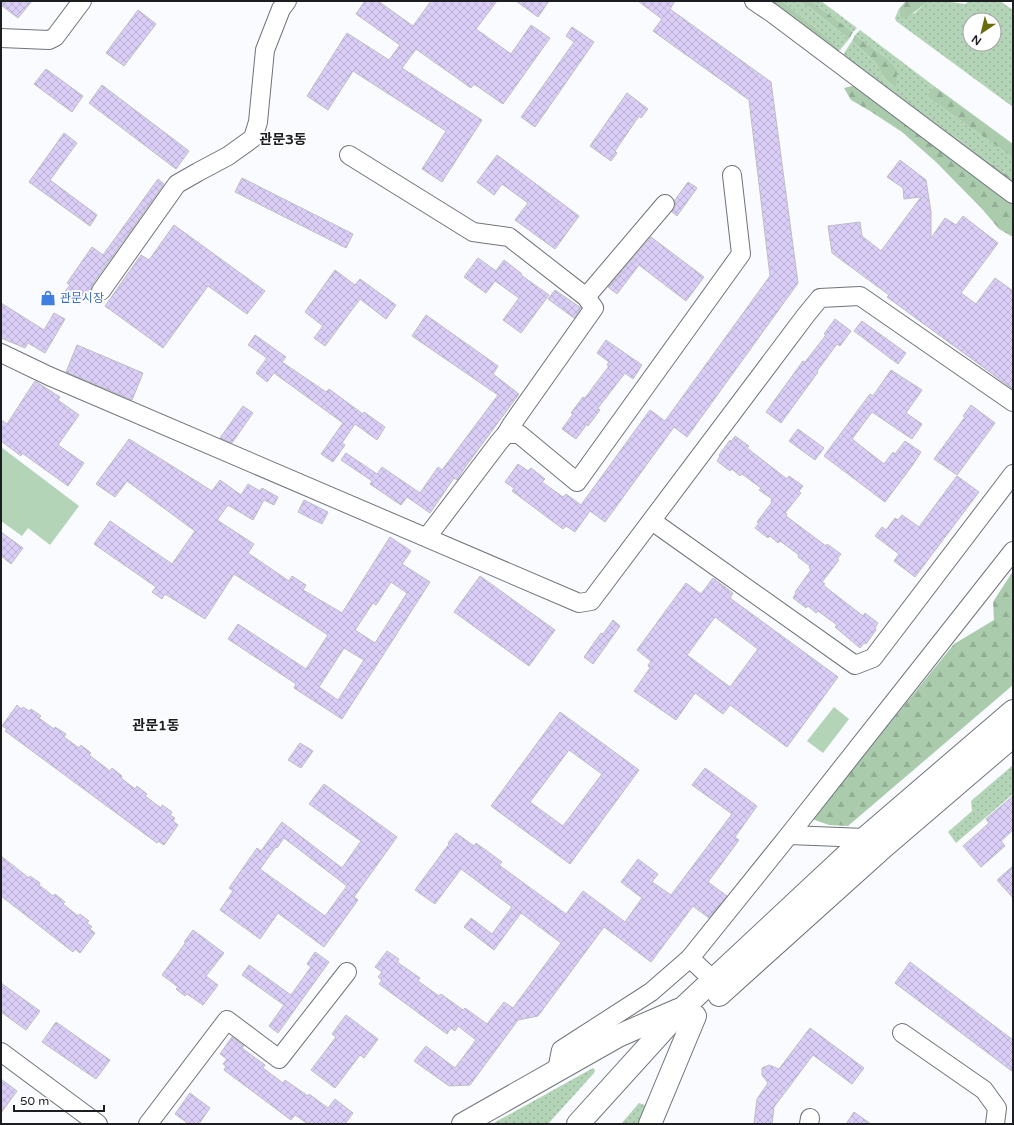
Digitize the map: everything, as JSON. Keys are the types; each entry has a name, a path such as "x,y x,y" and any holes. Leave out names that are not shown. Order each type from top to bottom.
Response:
{"highway":[{"path":"598,1124 690,1012 713,980 864,838 1013,710"},
{"path":"578,1124 690,1012 1013,736"},
{"path":"463,1124 618,1036 690,1012"},
{"path":"650,1124 690,1012"}],"street":[{"path":"1,38 50,40 55,37 82,1"},
{"path":"100,291 177,184 228,156 253,138 258,122 265,50 281,9 287,1"},
{"path":"754,1 778,17 1013,194"},
{"path":"349,155 473,232 509,237 586,297 594,308 506,434 427,537"},
{"path":"506,434 518,434 577,482 741,254 732,175"},
{"path":"586,297 665,204"},
{"path":"1,353 49,376 579,603 591,601 820,298 860,296 1013,402"},
{"path":"652,521 855,665 873,658 1013,474"},
{"path":"557,1070 561,1050 651,992 690,958 789,836 1013,551"},
{"path":"789,836 864,838"},
{"path":"690,958 713,980"},
{"path":"148,1124 227,1020 280,1059 347,972"},
{"path":"902,1033 984,1090 996,1108 995,1124"},
{"path":"1,1052 98,1124"}],"green space":[{"path":"765,1 782,1 821,32 840,50 836,52"},
{"path":"782,1 798,1 809,7 849,39 840,50 821,32"},
{"path":"798,1 811,1 853,32 849,39 809,7"},
{"path":"811,1 821,1 857,28 853,32"},
{"path":"906,1 930,1 906,18 900,17 899,9"},
{"path":"930,1 965,4 969,1 1000,1 1013,10 1013,107 896,21 895,18 899,9 900,17 915,13 925,3"},
{"path":"860,30 934,86 926,96 1013,158 1013,179 955,137 952,141 842,56 852,41 875,62 885,79 896,88 885,57 855,35"},
{"path":"855,35 885,57 897,70 896,88 885,79 875,62 852,41"},
{"path":"852,86 861,89 948,153 1013,205 1013,237 999,229 983,210 936,162 902,132 851,100 844,88"},
{"path":"934,86 1013,144 1013,158 926,96"},
{"path":"955,137 1013,179 1013,188 952,141"},
{"path":"1,447 79,506 50,545 28,528 22,536 1,521"},
{"path":"1013,571 1013,685 848,826 829,825 812,819 954,644 994,620 993,602"},
{"path":"834,707 849,719 823,753 807,741"},
{"path":"1013,765 1013,794 956,843 948,832 972,811 971,801"},
{"path":"593,1068 595,1070 594,1073 548,1124 492,1124"},
{"path":"639,1103 645,1105 640,1124 621,1124"}],"building":[{"path":"1,1 32,1 18,18 1,5"},
{"path":"365,1 378,1 413,26 431,1 497,1 476,29 511,54 531,25 550,38 503,104 474,84 471,88 416,49 402,68 482,120 442,182 422,169 446,131 353,71 328,110 307,96 347,33 389,60 400,45 356,14"},
{"path":"516,1 549,1 538,17"},
{"path":"638,1 675,1 670,9 771,82 798,283 687,437 674,427 605,522 590,511 575,532 566,526 563,529 512,491 514,488 505,482 518,464 528,471 531,468 545,479 542,482 563,497 566,494 581,505 650,410 665,421 770,276 749,100 653,31 662,19"},
{"path":"138,10 156,24 124,66 106,53"},
{"path":"572,27 594,42 535,127 521,117 574,42 566,36"},
{"path":"46,69 83,96 72,112 34,84"},
{"path":"102,85 189,151 176,169 89,103"},
{"path":"627,93 648,109 641,118 639,116 615,151 617,153 611,161 590,146"},
{"path":"64,133 77,143 50,180 97,215 90,226 29,182"},
{"path":"497,155 579,216 555,249 515,220 528,203 502,184 494,195 477,182"},
{"path":"900,160 926,180 931,212 931,238 945,218 956,225 963,216 998,243 961,293 976,304 995,278 1013,291 1013,389 887,297 889,295 832,253 828,226 860,222 862,236 881,251 921,197 904,199 903,188 887,177"},
{"path":"242,178 353,234 346,248 235,192"},
{"path":"158,179 164,184 92,285 91,290 80,305 63,294 70,285 67,283 92,247 103,255"},
{"path":"688,182 697,188 677,216 672,212 675,206 675,200"},
{"path":"174,225 265,291 247,314 208,286 163,348 105,306 141,255 149,260"},
{"path":"651,237 704,277 686,301 639,265 617,294 608,287"},
{"path":"478,258 496,271 504,260 522,274 521,275 549,295 521,333 503,320 519,298 495,281 486,293 464,277"},
{"path":"335,270 355,285 360,279 396,305 386,319 360,299 325,346 314,338 323,326 305,312"},
{"path":"555,290 581,308 574,318 548,299"},
{"path":"1,303 44,330 54,313 65,319 45,353 28,343 25,348 1,338"},
{"path":"426,315 498,366 493,374 519,394 457,480 454,478 430,513 407,497 401,505 370,484 372,481 341,460 346,453 377,474 382,467 420,493 438,467 442,470 498,395 412,336"},
{"path":"835,319 851,331 840,346 837,344 781,423 766,412 803,361 805,362 826,335 824,334"},
{"path":"862,321 906,353 898,364 854,331"},
{"path":"255,335 286,357 282,362 326,392 329,389 363,414 364,412 385,427 377,440 355,424 342,443 345,445 333,462 321,454 343,423 274,373 267,382 256,373 267,358 248,345"},
{"path":"606,340 642,365 633,379 625,373 598,408 600,410 576,439 562,429 573,414 571,413 583,397 585,398 609,366 607,365 609,362 597,353"},
{"path":"77,345 143,373 132,400 66,372"},
{"path":"891,370 922,390 906,413 922,424 912,439 872,412 852,439 884,464 893,452 895,454 905,441 921,452 885,502 824,456 870,394 873,396"},
{"path":"35,381 60,397 58,400 79,415 58,445 84,463 68,486 22,453 21,456 1,441 1,420 7,424"},
{"path":"971,405 995,423 957,475 934,459 965,417 963,416"},
{"path":"243,406 253,413 232,443 220,438"},
{"path":"798,429 824,448 815,460 789,441"},
{"path":"735,436 749,446 747,448 787,479 789,476 803,486 799,491 801,493 785,513 787,514 786,516 826,546 827,544 841,554 837,559 839,560 822,582 825,584 823,585 863,616 865,613 878,623 875,628 876,630 866,644 864,643 860,648 835,627 837,625 818,611 816,613 808,606 806,608 793,598 796,593 795,592 811,570 809,568 810,566 798,557 799,555 780,541 778,543 770,536 768,538 755,528 759,523 757,522 772,502 772,499 759,490 761,488 742,474 740,476 732,469 730,471 717,461 720,456 719,455 730,440 731,442"},
{"path":"129,439 212,491 220,480 241,495 248,484 260,491 262,488 278,497 274,505 264,500 253,520 228,505 217,520 254,544 248,553 289,581 292,576 306,585 303,590 342,613 390,537 411,551 402,564 430,582 342,719 294,688 296,684 228,639 238,624 306,669 328,635 234,574 205,619 165,594 162,599 152,592 156,587 94,544 110,521 172,564 195,531 127,481 115,497 96,484","holes":["391,582 407,593 375,643 355,630 373,603 376,605","344,648 364,660 338,700 319,687"]},
{"path":"957,476 979,492 915,577 894,561 899,554 875,536 882,527 886,530 895,518 898,520 902,515 919,527"},
{"path":"304,500 328,512 322,524 298,512"},
{"path":"1,532 23,548 11,564 1,556"},
{"path":"480,576 555,630 529,666 454,612"},
{"path":"713,578 733,593 730,598 838,677 787,747 730,705 723,714 695,693 676,720 634,691 650,668 648,666 651,661 637,650 686,583 701,594","holes":["715,617 758,649 730,687 687,655"]},
{"path":"613,620 620,626 593,664 584,657 601,633 603,634"},
{"path":"17,705 21,709 23,707 29,711 31,709 41,716 39,718 54,729 55,727 66,734 64,737 79,748 81,745 91,753 89,755 110,771 112,768 122,776 121,778 135,789 137,786 147,794 145,796 161,808 162,805 172,812 170,815 175,818 173,821 178,825 164,845 158,841 157,843 5,731 7,729 2,726"},
{"path":"560,712 639,770 570,864 491,806","holes":["569,750 602,774 563,826 530,802"]},
{"path":"300,743 313,751 301,768 288,760"},
{"path":"705,768 757,806 735,837 739,840 708,882 727,896 709,918 693,906 651,962 604,927 538,1016 518,1020 470,1085 449,1086 414,1061 426,1046 455,1068 476,1040 458,1026 455,1031 451,1028 447,1034 379,984 382,980 378,977 382,972 375,967 387,951 399,959 397,962 420,978 418,981 439,996 441,994 463,1010 465,1008 487,1024 504,1002 513,1008 561,943 521,913 494,950 464,927 471,918 492,934 512,907 461,869 435,904 415,890 456,833 474,846 476,843 502,862 499,865 566,914 583,891 625,922 642,898 621,882 638,859 658,874 652,882 671,895 732,814 692,785"},
{"path":"324,784 397,837 354,897 358,900 324,947 278,913 260,939 220,910 233,891 229,888 257,848 261,851 282,822 342,868 361,841 309,804","holes":["284,838 347,886 325,916 260,869"]},
{"path":"1013,796 1013,830 1001,841 1005,846 981,867 963,846 989,823 986,819"},
{"path":"1,856 29,878 30,876 40,883 39,885 53,896 55,894 65,902 63,904 78,916 80,914 89,921 87,923 92,927 90,929 95,933 80,953 75,949 73,952 1,896"},
{"path":"1013,866 1013,898 997,880"},
{"path":"193,930 224,953 206,976 218,985 203,1005 187,994 185,996 176,989 178,987 162,975"},
{"path":"315,952 329,962 278,1033 269,1026 284,1005 242,975 249,965 291,995 311,967 307,964"},
{"path":"910,962 1013,1040 1013,1072 895,983"},
{"path":"1,983 40,1011 26,1030 1,1012"},
{"path":"346,1015 378,1039 364,1058 360,1055 335,1088 311,1070 336,1037 332,1034"},
{"path":"56,1022 110,1060 96,1079 42,1042"},
{"path":"810,1028 864,1068 852,1084 813,1055 774,1107 772,1124 754,1124 757,1099 768,1083 762,1075 762,1068 769,1065 779,1069"},
{"path":"232,1037 244,1046 242,1048 265,1065 263,1068 283,1083 285,1080 308,1096 309,1094 328,1108 335,1099 353,1113 345,1124 308,1124 295,1115 291,1120 224,1070 226,1066 223,1064 227,1059 220,1054"},
{"path":"1,1079 17,1091 1,1113"},
{"path":"190,1093 210,1108 199,1124 189,1124 175,1114"},
{"path":"854,1112 871,1124 846,1124"}],"place":[{"name":"관문시장","path":"48,298"}],"district":[{"name":"관문3동","path":"283,139"},
{"name":"관문1동","path":"156,725"}]}
